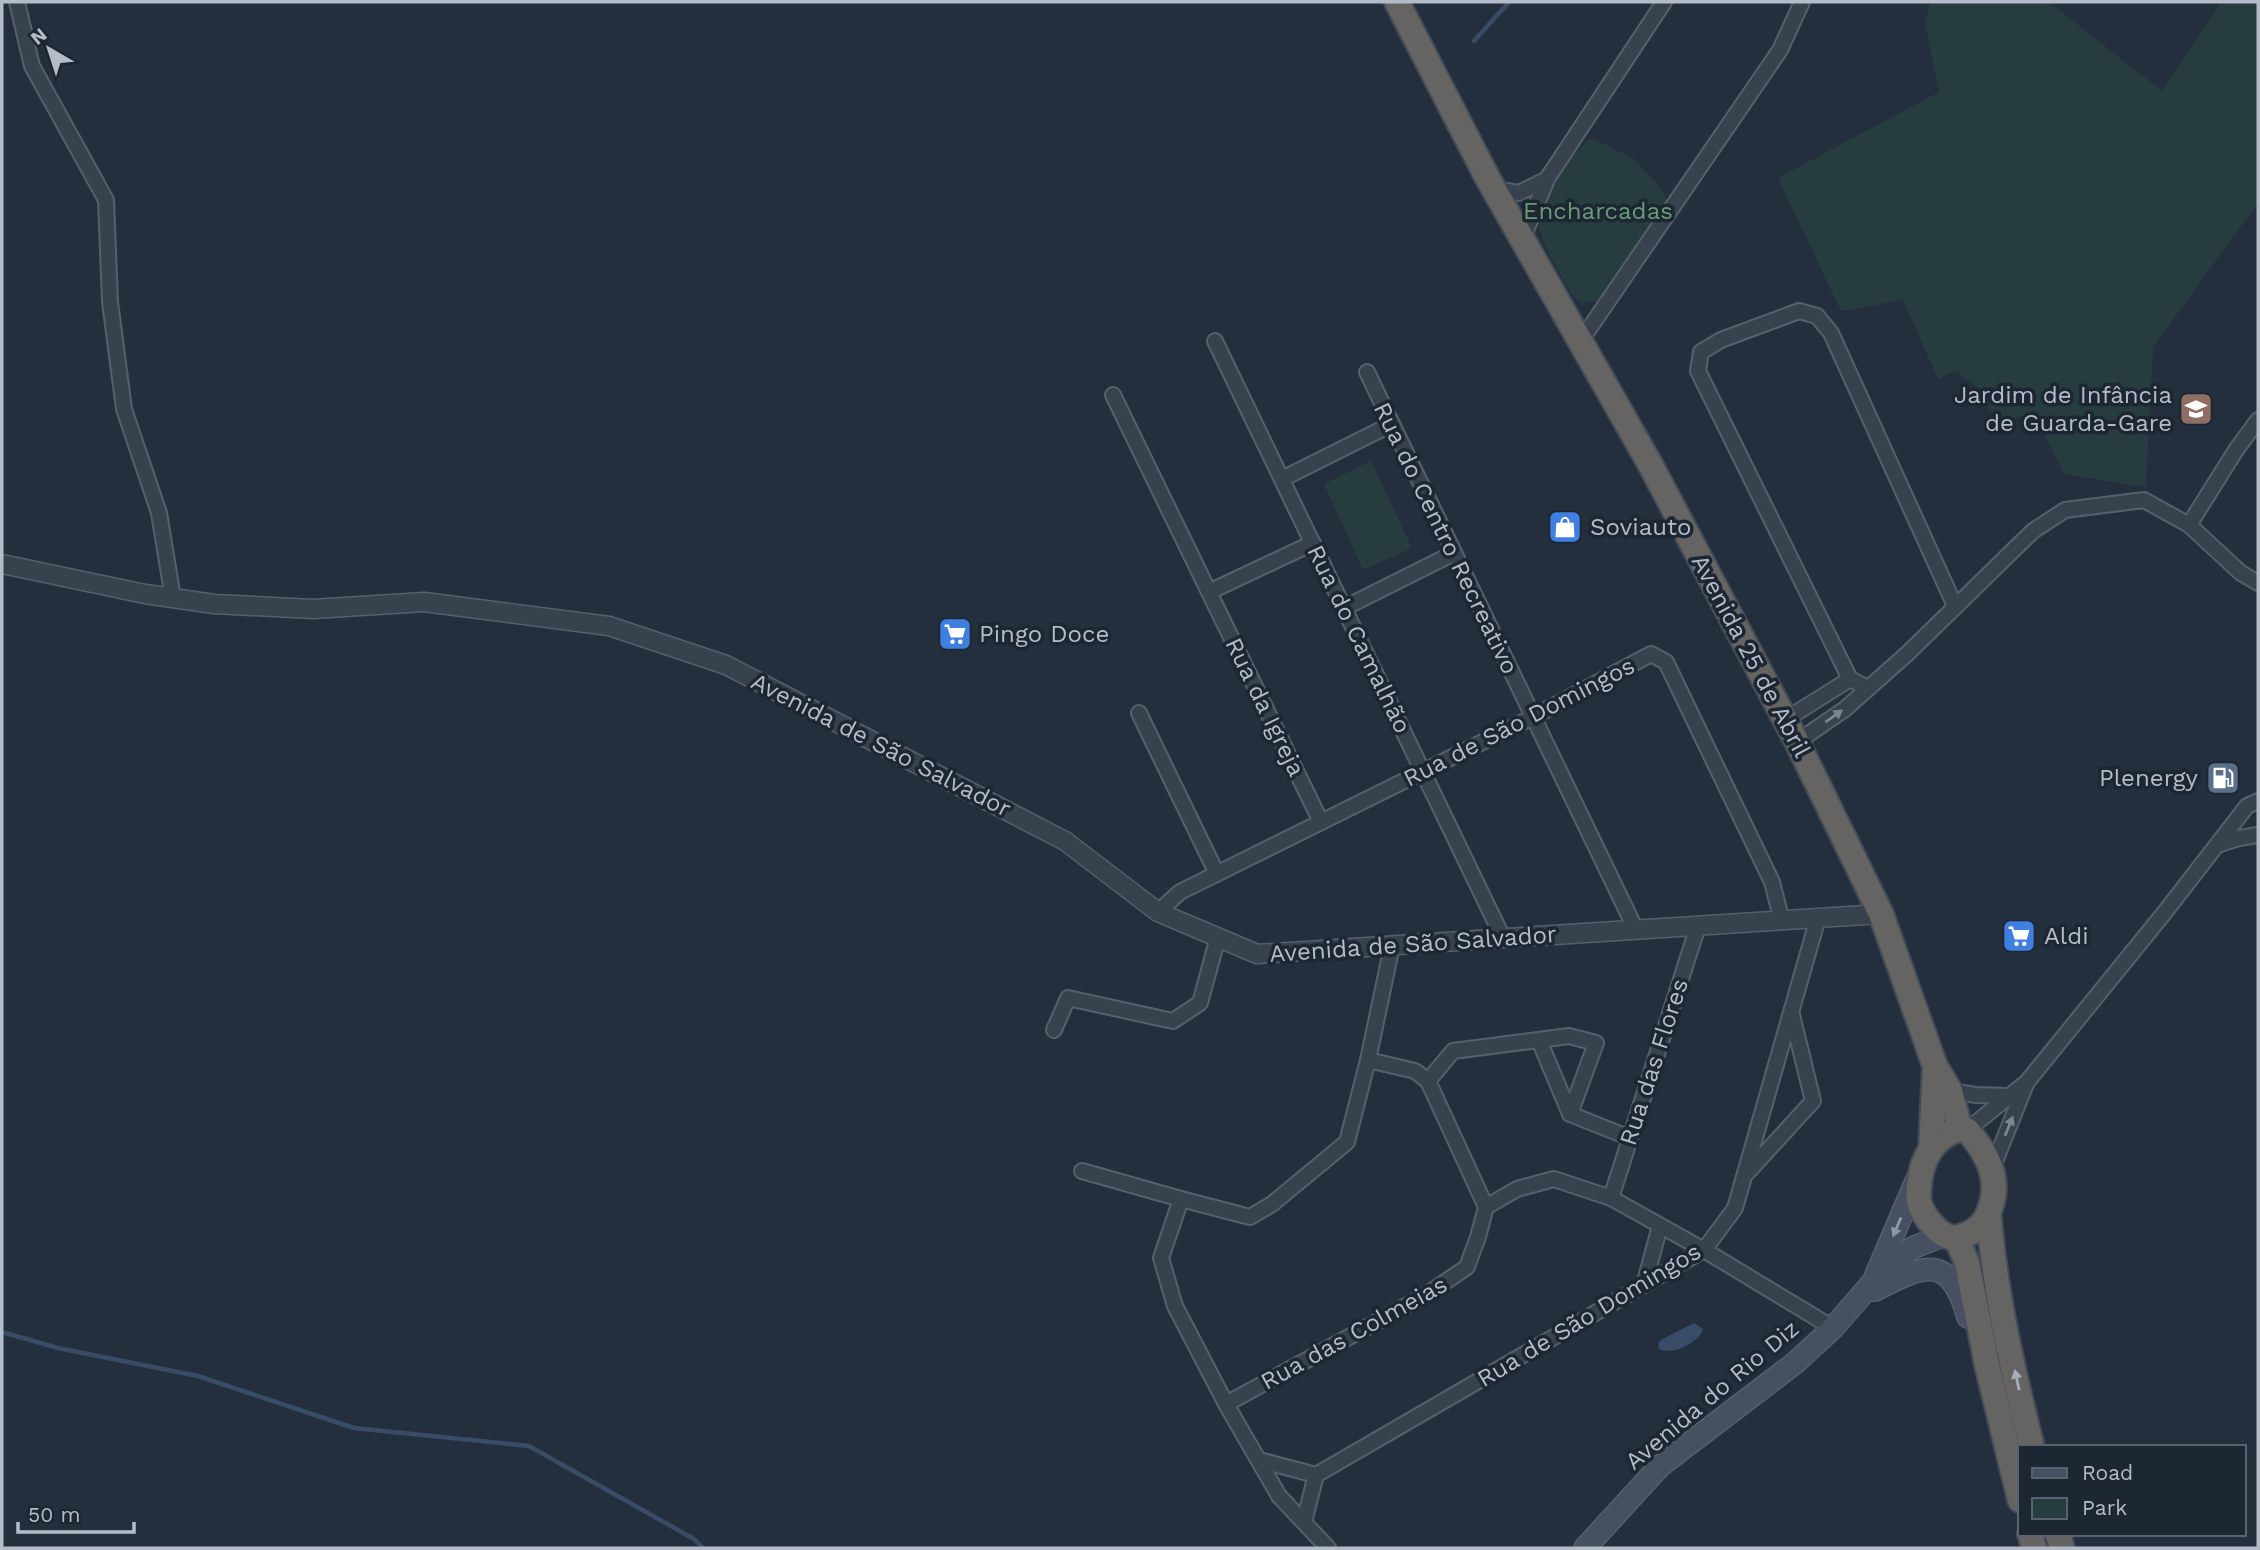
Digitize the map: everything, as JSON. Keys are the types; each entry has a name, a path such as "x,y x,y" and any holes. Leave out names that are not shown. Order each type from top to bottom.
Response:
{"highway":[{"name":"Avenida 25 de Abril","path":"1397,2 1493,189 1650,464 1797,742 1881,914 1935,1066 1950,1091 1964,1129"},
{"name":"Avenida 25 de Abril","path":"1931,1147 1935,1066"},
{"path":"2018,1492 1981,1336 1967,1263 1950,1237 1928,1220 1919,1200 1920,1170 1931,1147 1949,1132 1964,1129 1981,1145 1991,1171 1994,1189 1989,1217 1991,1245 2003,1315 2032,1445"},
{"path":"1950,1237 1976,1231 1989,1217"}],"main road":[{"name":"Avenida do Rio Diz","path":"1865,1291 1920,1170"},
{"name":"Avenida do Rio Diz","path":"1585,1548 1660,1466 1795,1363 1833,1328 1865,1291 1912,1248 1950,1237"},
{"path":"1865,1291 1913,1272 1929,1269 1940,1271 1957,1286 1962,1294 1968,1318 1981,1336"}],"street":[{"path":"17,2 32,66 106,200 110,302 124,410 159,513 173,598"},
{"path":"1522,240 1547,179 1664,2"},
{"path":"1580,342 1780,50 1802,2"},
{"path":"1493,189 1519,193 1547,179"},
{"path":"1868,688 1850,679 1698,371 1701,352 1721,340 1799,312 1817,316 1831,333 1955,606"},
{"name":"Rua do Camalhão","path":"1215,341 1503,938"},
{"name":"Rua do Centro Recreativo","path":"1367,372 1636,930"},
{"name":"Rua da Igreja","path":"1113,395 1321,822"},
{"path":"2189,525 2235,450 2258,420"},
{"path":"1282,479 1392,424"},
{"path":"1797,742 1845,709 2033,531 2065,510 2144,500 2189,525 2241,573 2258,583"},
{"path":"1209,592 1312,543"},
{"path":"1344,608 1454,553"},
{"name":"Avenida de São Salvador","path":"2,564 145,594 214,604 313,609 424,602 609,626 726,665 1065,841 1158,912 1257,954 1881,914"},
{"name":"Rua de São Domingos","path":"1158,912 1180,892 1533,717 1651,654 1667,662 1772,882 1782,921"},
{"path":"1785,720 1850,679"},
{"path":"1139,713 1217,874"},
{"path":"1964,1129 2027,1082 2216,845 2248,807 2258,801"},
{"path":"2216,845 2258,835"},
{"name":"Rua de São Domingos","path":"1316,1475 1703,1250 1735,1208 1818,918"},
{"name":"Rua das Flores","path":"1611,1198 1698,926"},
{"path":"1054,1030 1068,998 1173,1021 1200,1003 1218,937"},
{"path":"1082,1171 1250,1217 1272,1204 1347,1142 1368,1060 1392,946"},
{"path":"1744,1177 1813,1101 1791,1013"},
{"path":"1428,1081 1453,1051 1569,1036 1596,1043 1570,1114"},
{"path":"1539,1040 1570,1114 1630,1138"},
{"path":"1368,1060 1415,1072 1428,1081 1486,1207 1517,1189 1554,1179 1611,1198 1833,1328"},
{"path":"1991,1171 2027,1082"},
{"path":"1950,1091 2008,1096"},
{"path":"1181,1199 1161,1258 1175,1306 1226,1404 1279,1496 1328,1548"},
{"name":"Rua das Colmeias","path":"1226,1404 1426,1295 1467,1267 1486,1207"},
{"path":"1644,1285 1660,1226"},
{"path":"1259,1460 1316,1475 1304,1522"}],"green space":[{"path":"1930,2 2049,2 2162,91 2221,2 2258,2 2258,203 2153,347 2146,487 2064,474 2034,414 1996,421 1980,389 1956,371 1938,379 1903,300 1841,311 1778,178 1939,92 1925,24"},
{"name":"Encharcadas","path":"1588,140 1596,140 1634,159 1661,188 1672,207 1608,301 1583,304 1570,293 1546,248 1534,211 1555,168"},
{"path":"1371,461 1412,548 1363,570 1324,484"}],"water":[{"path":"1694,1323 1703,1329 1696,1339 1684,1347 1670,1351 1659,1349 1658,1343 1661,1340"}],"waterway":[{"path":"1474,41 1509,2"},
{"path":"2,1332 58,1348 198,1376 354,1428 529,1446 694,1539 703,1548"}],"place":[{"name":"Jardim de Infância de Guarda-Gare","path":"2196,409"},
{"name":"Soviauto","path":"1565,527"},
{"name":"Pingo Doce","path":"955,634"},
{"name":"Plenergy","path":"2223,778"},
{"name":"Aldi","path":"2019,936"}]}
